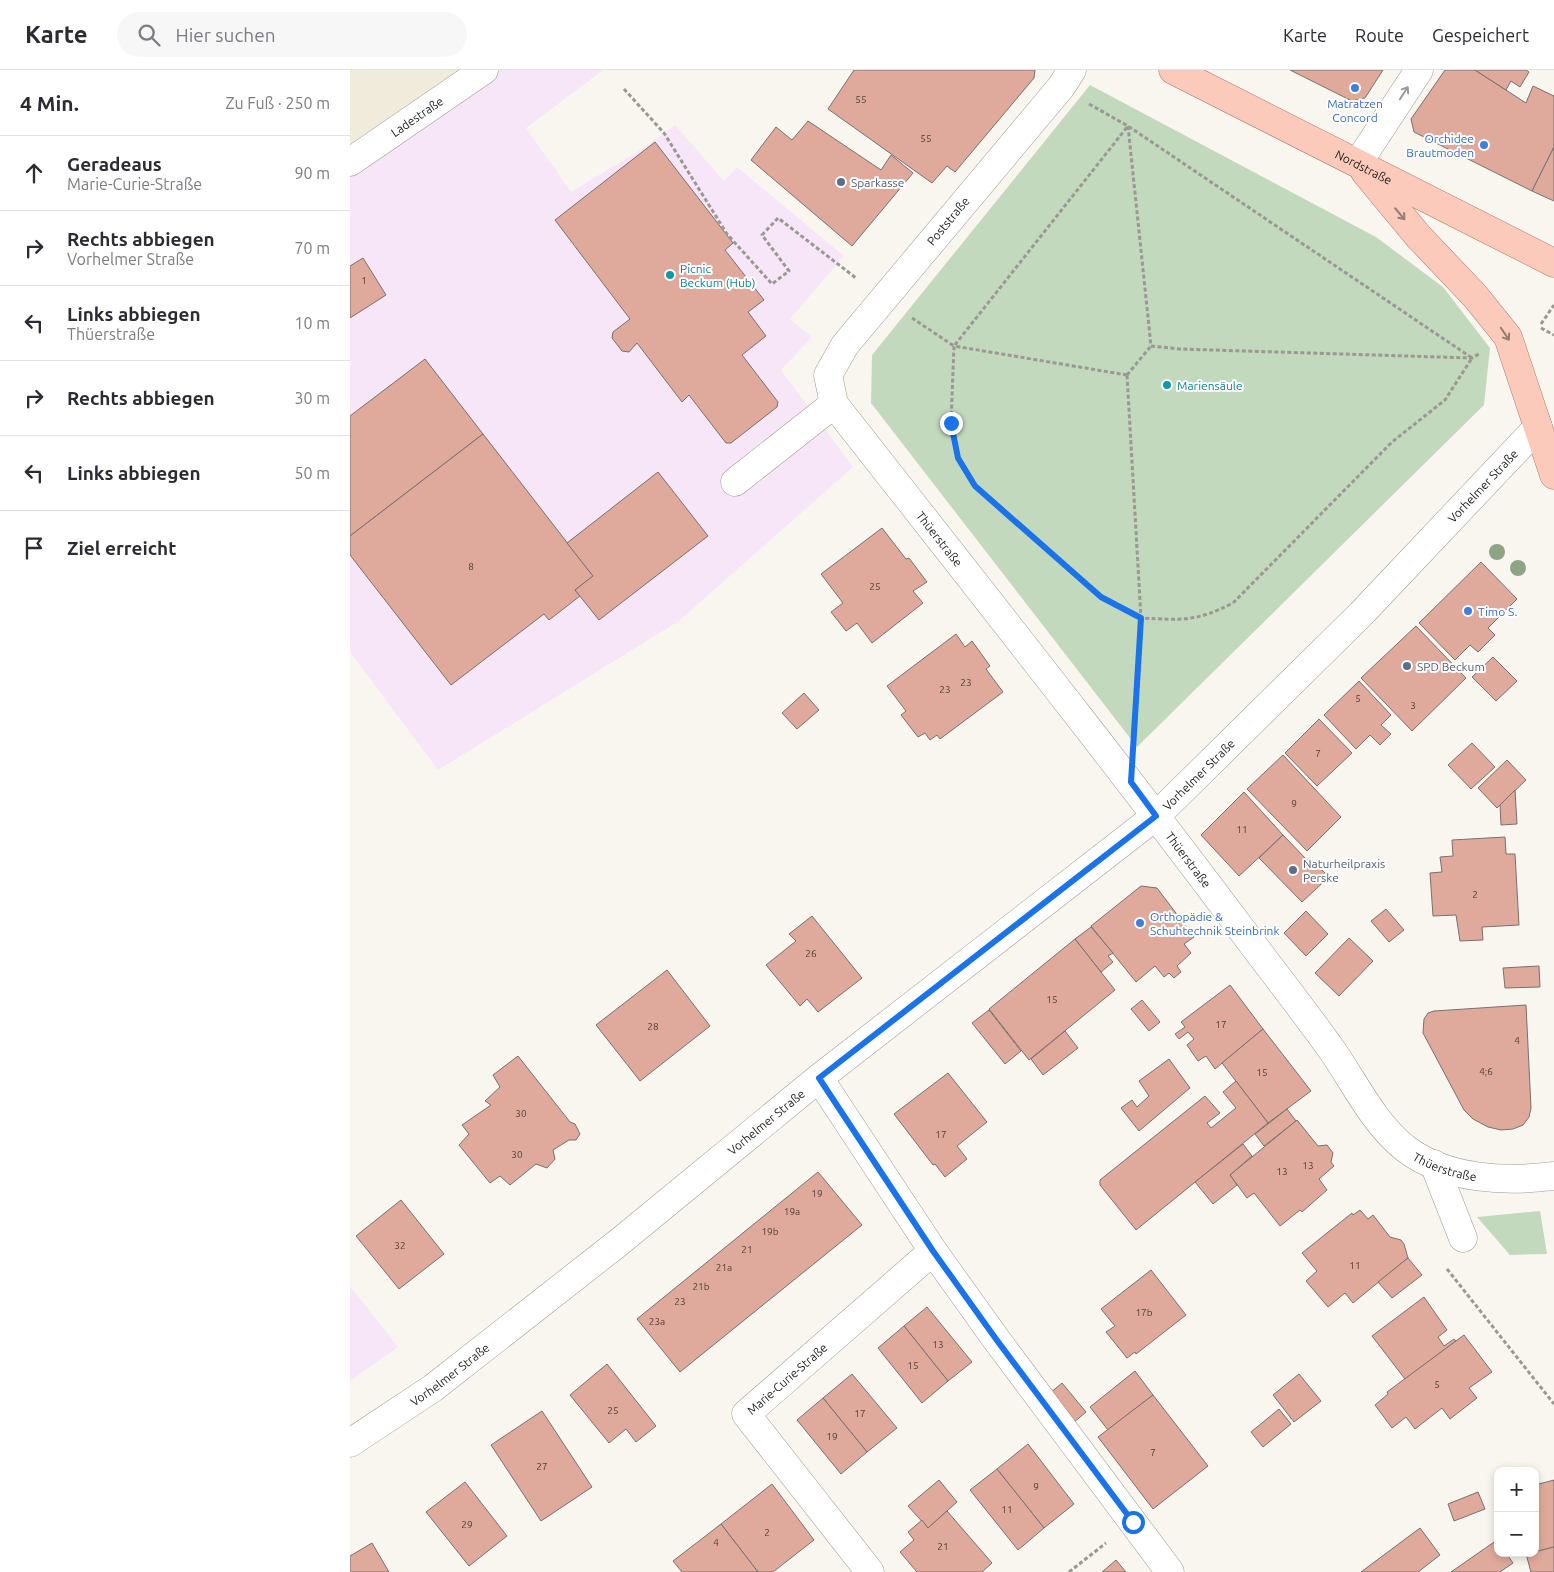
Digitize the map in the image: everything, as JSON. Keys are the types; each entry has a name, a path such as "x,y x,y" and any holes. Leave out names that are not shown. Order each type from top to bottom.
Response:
{"main road":[{"name":"Nordstraße","path":"1173,70 1554,263"},
{"path":"1358,163 1418,236 1475,296 1508,337 1546,417 1554,475"}],"street":[{"name":"Ladestraße","path":"350,162 484,70"},
{"name":"Poststraße","path":"828,375 844,345 1054,95 1072,70"},
{"path":"1358,163 1419,70"},
{"name":"Thüerstraße","path":"828,375 834,404 1131,782 1331,1049 1385,1128 1406,1149 1434,1164 1462,1173 1523,1180 1554,1176"},
{"path":"735,482 834,404"},
{"name":"Vorhelmer Straße","path":"350,1442 441,1382 618,1243 819,1078 1156,816 1361,614 1546,417"},
{"path":"819,1078 933,1251 996,1339 1170,1572"},
{"path":"1434,1164 1463,1238"},
{"name":"Marie-Curie-Straße","path":"870,1572 746,1414 933,1251"}],"path":[{"path":"624,89 664,132 727,234 772,284 789,271 762,235 778,218 883,298 954,346 1127,375"},
{"path":"1096,107 1128,126 1472,358"},
{"path":"1128,126 1151,346 1127,375 1141,618 1131,782"},
{"path":"1128,126 954,346 951,423 958,458 975,486 1101,597 1141,618 1178,620 1207,616 1233,603 1392,442 1446,400 1472,358 1508,337"},
{"path":"1539,327 1554,305"},
{"path":"1151,346 1190,349 1472,358"},
{"path":"1443,1265 1554,1404"},
{"path":"1069,1572 1133,1522"}],"shaded area":[{"path":"350,70 464,70 350,147"},
{"path":"464,70 603,70 526,128 571,192 645,147 675,125 724,181 737,167 844,256 790,319 812,337 781,370 853,467 679,621 438,770 350,652 350,147"},
{"path":"350,1286 398,1347 350,1381"}],"green space":[{"path":"1090,85 1376,237 1443,287 1490,348 1484,405 1137,747 871,403 872,355"},
{"path":"1540,1211 1547,1254 1510,1255 1477,1217"}],"building":[{"path":"854,70 1035,70 1034,78 955,172 947,166 932,183 828,109"},
{"path":"1290,70 1383,70 1365,98 1352,101"},
{"path":"1445,70 1475,70 1526,103 1533,86 1554,96 1554,147 1532,191 1414,132 1411,119"},
{"path":"1475,70 1526,70 1529,72 1520,87 1511,81 1506,90"},
{"name":"Sparkasse","path":"808,121 881,170 891,155 913,173 852,246 751,160 776,127 792,140"},
{"name":"Picnic Beckum (Hub)","path":"655,142 733,243 725,250 764,300 748,312 766,336 742,355 778,402 777,407 731,443 726,443 689,395 682,402 637,343 629,352 622,351 612,338 613,332 630,319 555,220"},
{"path":"1554,147 1554,201 1532,191"},
{"path":"363,258 386,295 350,318 350,266"},
{"path":"425,359 483,434 350,536 350,416"},
{"path":"483,434 593,576 575,590 580,596 549,620 544,614 451,685 350,555 350,536"},
{"path":"658,472 708,536 599,620 575,590 593,576 567,543"},
{"path":"882,528 906,559 909,558 927,582 913,591 923,603 872,643 857,623 846,631 831,612 843,603 821,574"},
{"name":"Timo S.","path":"1481,562 1517,599 1488,628 1495,635 1478,652 1470,645 1455,660 1419,623"},
{"path":"1416,626 1466,678 1412,731 1361,678"},
{"path":"956,634 965,647 972,641 990,666 986,669 1003,692 940,739 937,735 930,740 925,733 918,737 901,715 906,711 887,686"},
{"path":"1493,657 1517,681 1496,701 1472,677"},
{"path":"1359,681 1391,715 1381,725 1391,734 1380,745 1370,735 1356,749 1324,715"},
{"path":"804,693 819,710 797,729 782,713"},
{"path":"1319,719 1352,753 1317,786 1285,753"},
{"path":"1472,743 1495,767 1471,789 1448,765"},
{"path":"1283,755 1341,817 1307,851 1247,789"},
{"path":"1507,760 1526,780 1497,808 1478,788"},
{"path":"1515,790 1517,824 1501,825 1500,805"},
{"path":"1244,792 1283,835 1239,876 1201,835"},
{"path":"1283,835 1307,860 1310,858 1329,877 1302,902 1259,858"},
{"path":"1505,837 1506,854 1515,854 1519,925 1482,927 1483,940 1460,941 1456,915 1433,916 1430,873 1442,872 1440,857 1453,856 1452,840"},
{"path":"1141,886 1157,888 1194,937 1184,944 1191,953 1177,966 1181,972 1174,978 1169,973 1164,977 1155,966 1136,982 1091,926"},
{"path":"1386,909 1404,930 1389,942 1371,921"},
{"path":"1306,911 1328,934 1306,956 1284,933"},
{"path":"812,916 862,978 818,1012 807,999 800,1006 766,965 796,941 789,934"},
{"path":"1091,927 1113,953 1108,956 1113,962 1101,972 1075,939"},
{"path":"1349,938 1373,961 1339,996 1315,973"},
{"path":"1075,939 1115,990 1029,1060 989,1009"},
{"path":"1539,966 1540,987 1505,988 1503,968"},
{"path":"667,970 710,1026 640,1081 596,1025"},
{"path":"1230,985 1263,1029 1215,1069 1206,1056 1198,1061 1187,1045 1194,1039 1188,1032 1179,1039 1175,1034 1185,1027 1181,1022"},
{"path":"1142,1000 1160,1022 1149,1031 1131,1009"},
{"path":"1526,1005 1531,1108 1529,1117 1523,1125 1513,1129 1501,1130 1488,1127 1473,1119 1464,1110 1423,1033 1424,1019 1428,1013 1434,1011"},
{"path":"989,1010 1021,1051 1005,1064 972,1023"},
{"path":"1263,1029 1311,1091 1268,1123 1222,1063"},
{"path":"1065,1031 1078,1048 1043,1075 1031,1059"},
{"path":"518,1056 570,1122 575,1124 580,1134 576,1140 569,1140 553,1150 555,1159 547,1168 536,1164 510,1185 500,1176 490,1183 459,1145 469,1134 462,1125 491,1105 485,1101 500,1087 493,1075"},
{"path":"1169,1059 1190,1088 1139,1131 1121,1108 1132,1100 1137,1107 1149,1096 1139,1081"},
{"path":"948,1073 987,1122 957,1146 967,1159 945,1177 935,1164 933,1165 894,1114"},
{"path":"1236,1081 1268,1123 1136,1230 1100,1185 1100,1180 1205,1096 1220,1113 1207,1123 1211,1128 1236,1108 1223,1092"},
{"path":"1287,1109 1296,1121 1264,1146 1255,1134"},
{"path":"1297,1120 1318,1146 1327,1145 1333,1153 1331,1162 1334,1166 1319,1179 1327,1190 1302,1212 1300,1210 1280,1226 1254,1193 1247,1198 1230,1175"},
{"path":"1243,1144 1252,1156 1230,1175 1237,1185 1213,1204 1195,1182"},
{"path":"818,1172 862,1225 680,1372 637,1319"},
{"path":"401,1200 444,1254 399,1289 356,1236"},
{"path":"1360,1210 1368,1219 1373,1215 1390,1237 1401,1240 1408,1258 1353,1303 1345,1293 1328,1307 1306,1281 1317,1271 1302,1253 1352,1213 1353,1215"},
{"path":"1408,1258 1422,1275 1392,1298 1378,1282"},
{"path":"1151,1270 1186,1315 1136,1354 1135,1352 1127,1358 1106,1332 1115,1326 1101,1309"},
{"path":"1424,1297 1447,1330 1438,1337 1444,1346 1454,1339 1456,1341 1405,1379 1372,1336"},
{"path":"927,1307 972,1362 948,1381 904,1326"},
{"path":"904,1326 948,1381 922,1403 878,1348"},
{"path":"1464,1335 1492,1372 1469,1388 1477,1398 1450,1419 1442,1408 1415,1429 1406,1417 1392,1428 1375,1405 1388,1394 1387,1392"},
{"path":"607,1364 656,1426 636,1442 626,1429 609,1443 570,1395"},
{"path":"1135,1371 1153,1395 1108,1430 1090,1407"},
{"path":"852,1374 897,1428 867,1452 823,1398"},
{"path":"1299,1374 1321,1401 1294,1422 1273,1395"},
{"path":"1062,1383 1086,1412 1073,1423 1049,1394"},
{"path":"1153,1395 1208,1466 1153,1509 1098,1437"},
{"path":"823,1398 867,1452 841,1474 797,1420"},
{"path":"1279,1409 1291,1424 1263,1447 1251,1432"},
{"path":"542,1411 592,1487 541,1521 491,1445"},
{"path":"1028,1444 1074,1504 1044,1528 997,1469"},
{"path":"997,1469 1044,1528 1018,1550 970,1490"},
{"path":"939,1480 957,1502 928,1528 908,1506"},
{"path":"1554,1480 1554,1547 1539,1551 1539,1512 1539,1484"},
{"path":"465,1482 507,1536 469,1566 426,1512"},
{"path":"772,1484 814,1540 773,1572 758,1572 721,1524"},
{"path":"1478,1492 1485,1509 1454,1521 1448,1504"},
{"path":"947,1511 992,1563 982,1572 917,1572 900,1552 914,1540 908,1532 922,1520 928,1528"},
{"path":"721,1524 758,1572 682,1572 673,1561"},
{"path":"1420,1528 1440,1555 1418,1572 1361,1572"},
{"path":"1494,1542 1494,1557 1509,1557 1513,1563 1500,1572 1451,1572"},
{"path":"372,1543 389,1572 350,1572 350,1556"},
{"path":"1554,1547 1554,1572 1531,1572 1527,1557 1539,1557 1539,1551"},
{"path":"1116,1560 1126,1572 1102,1572"}],"place":[{"name":"Matratzen Concord","path":"1355,88"},
{"name":"Orchidee Brautmoden","path":"1484,145"},
{"name":"Sparkasse","path":"841,182"},
{"name":"Picnic Beckum (Hub)","path":"670,275"},
{"name":"Mariensäule","path":"1167,385"},
{"name":"Timo S.","path":"1468,611"},
{"name":"SPD Beckum","path":"1407,666"},
{"name":"Naturheilpraxis Perske","path":"1293,870"},
{"name":"Orthopädie & Schuhtechnik Steinbrink","path":"1140,923"}],"route":[{"path":"951,423 958,458 975,486 1101,597 1141,618 1131,782 1156,816 819,1078 933,1251 996,1339 1133,1522"}]}
